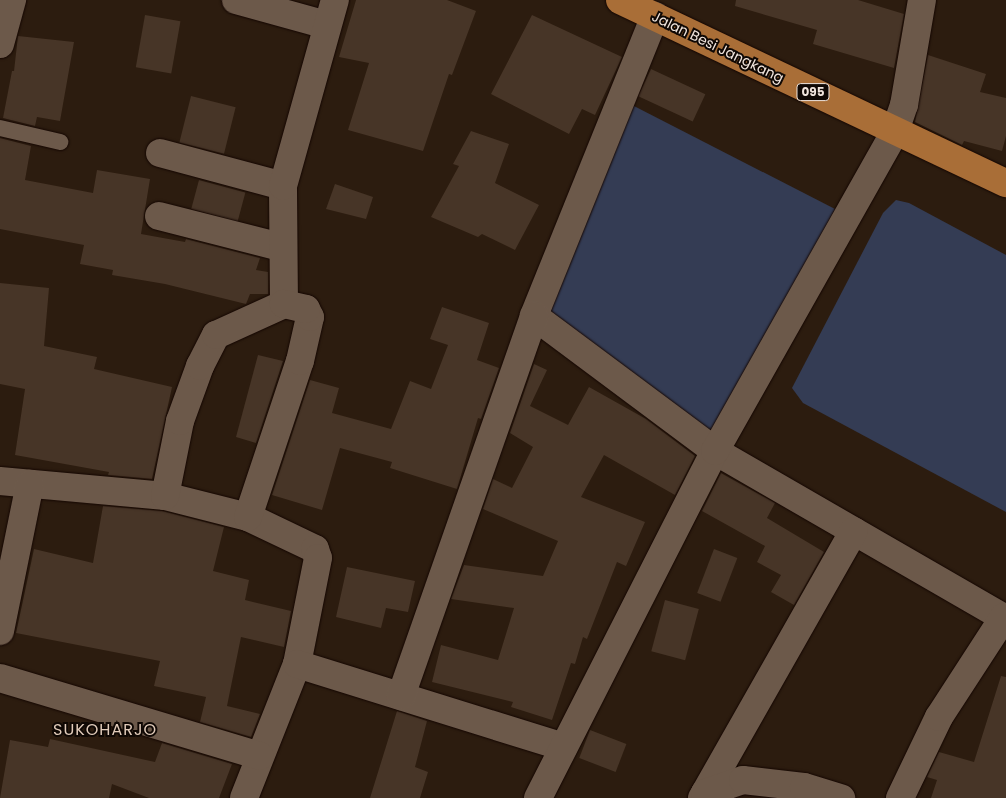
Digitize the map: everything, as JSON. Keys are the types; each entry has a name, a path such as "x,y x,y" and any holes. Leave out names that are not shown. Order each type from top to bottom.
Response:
{"main road":[{"name":"Jalan Besi Jangkang","path":"620,0 1006,183"}],"street":[{"path":"0,44 12,0"},
{"path":"236,0 331,13 283,186 282,247 284,304"},
{"path":"538,798 715,451 895,131 904,105 922,0"},
{"path":"401,696 534,316 655,16"},
{"path":"160,153 283,186"},
{"path":"159,216 282,247"},
{"path":"165,496 180,420 200,366 216,335 284,304 306,309 310,317 300,362 248,517"},
{"path":"534,316 715,451 1005,618 940,717 900,798"},
{"path":"0,481 165,496 248,517 315,549 318,558 297,664 244,798"},
{"path":"0,632 30,484"},
{"path":"704,795 854,531"},
{"path":"297,664 563,747"},
{"path":"0,678 260,756"},
{"path":"704,795 743,780 804,787 841,798"}],"lane":[{"path":"0,128 60,142"}],"shaded area":[{"path":"632,105 835,209 712,435 545,311"},
{"path":"896,200 909,203 1006,255 1006,512 803,403 792,388 883,213"}],"building":[{"path":"356,0 447,0 476,11 452,75 449,74 423,151 348,130 369,63 339,57"},
{"path":"736,0 858,0 904,14 894,68 813,44 817,30 735,6"},
{"path":"145,15 180,21 171,73 136,67"},
{"path":"532,15 622,57 595,115 582,109 569,134 491,94"},
{"path":"18,36 74,42 60,121 37,117 35,126 3,118 12,71 14,71"},
{"path":"928,55 986,74 980,92 1006,98 1006,136 1002,151 964,141 962,145 915,122"},
{"path":"651,69 705,94 693,122 638,96"},
{"path":"191,96 236,107 224,154 179,143"},
{"path":"471,131 509,144 495,183 539,205 515,250 482,234 478,237 431,217 459,166 453,164"},
{"path":"0,138 31,146 25,180 93,193 97,170 150,179 141,234 185,242 186,239 260,258 256,270 268,272 268,294 250,294 246,304 165,284 112,275 113,270 80,264 84,245 0,229"},
{"path":"199,180 245,192 238,221 191,209"},
{"path":"335,184 373,197 366,219 326,209"},
{"path":"0,283 49,288 44,346 97,357 94,369 172,387 152,479 108,475 109,472 15,455 25,389 0,384"},
{"path":"442,307 489,323 477,360 499,368 481,419 478,418 457,489 390,468 392,462 340,448 322,510 272,495 310,380 339,388 332,413 391,429 410,381 431,389 448,345 430,339"},
{"path":"258,355 283,361 256,443 236,437"},
{"path":"534,364 547,370 530,406 568,425 589,387 646,419 695,456 675,495 604,455 581,497 645,522 626,566 617,562 587,639 583,637 575,664 571,663 552,720 511,707 513,702 432,682 441,645 498,660 514,608 451,599 464,565 543,576 558,541 483,509 493,479 512,488 533,447 510,433"},
{"path":"721,473 775,503 767,518 824,552 794,605 771,592 781,575 757,562 765,546 702,511"},
{"path":"103,506 162,511 224,527 213,571 249,580 245,600 291,611 284,647 241,637 227,706 260,714 251,737 200,722 206,697 154,686 160,661 16,633 34,549 93,563"},
{"path":"714,549 737,558 720,602 697,593"},
{"path":"347,567 415,581 408,612 386,608 381,628 336,617"},
{"path":"665,600 699,609 685,660 651,651"},
{"path":"1001,676 1006,677 1006,798 931,798 937,780 927,777 939,752 974,762"},
{"path":"397,711 427,721 415,767 428,772 420,798 370,798"},
{"path":"590,730 626,744 616,772 579,758"},
{"path":"50,739 155,762 162,743 232,764 219,798 149,798 112,784 109,798 0,798 10,740 48,747"}],"district":[{"name":"SUKOHARJO","path":"105,730"}]}
